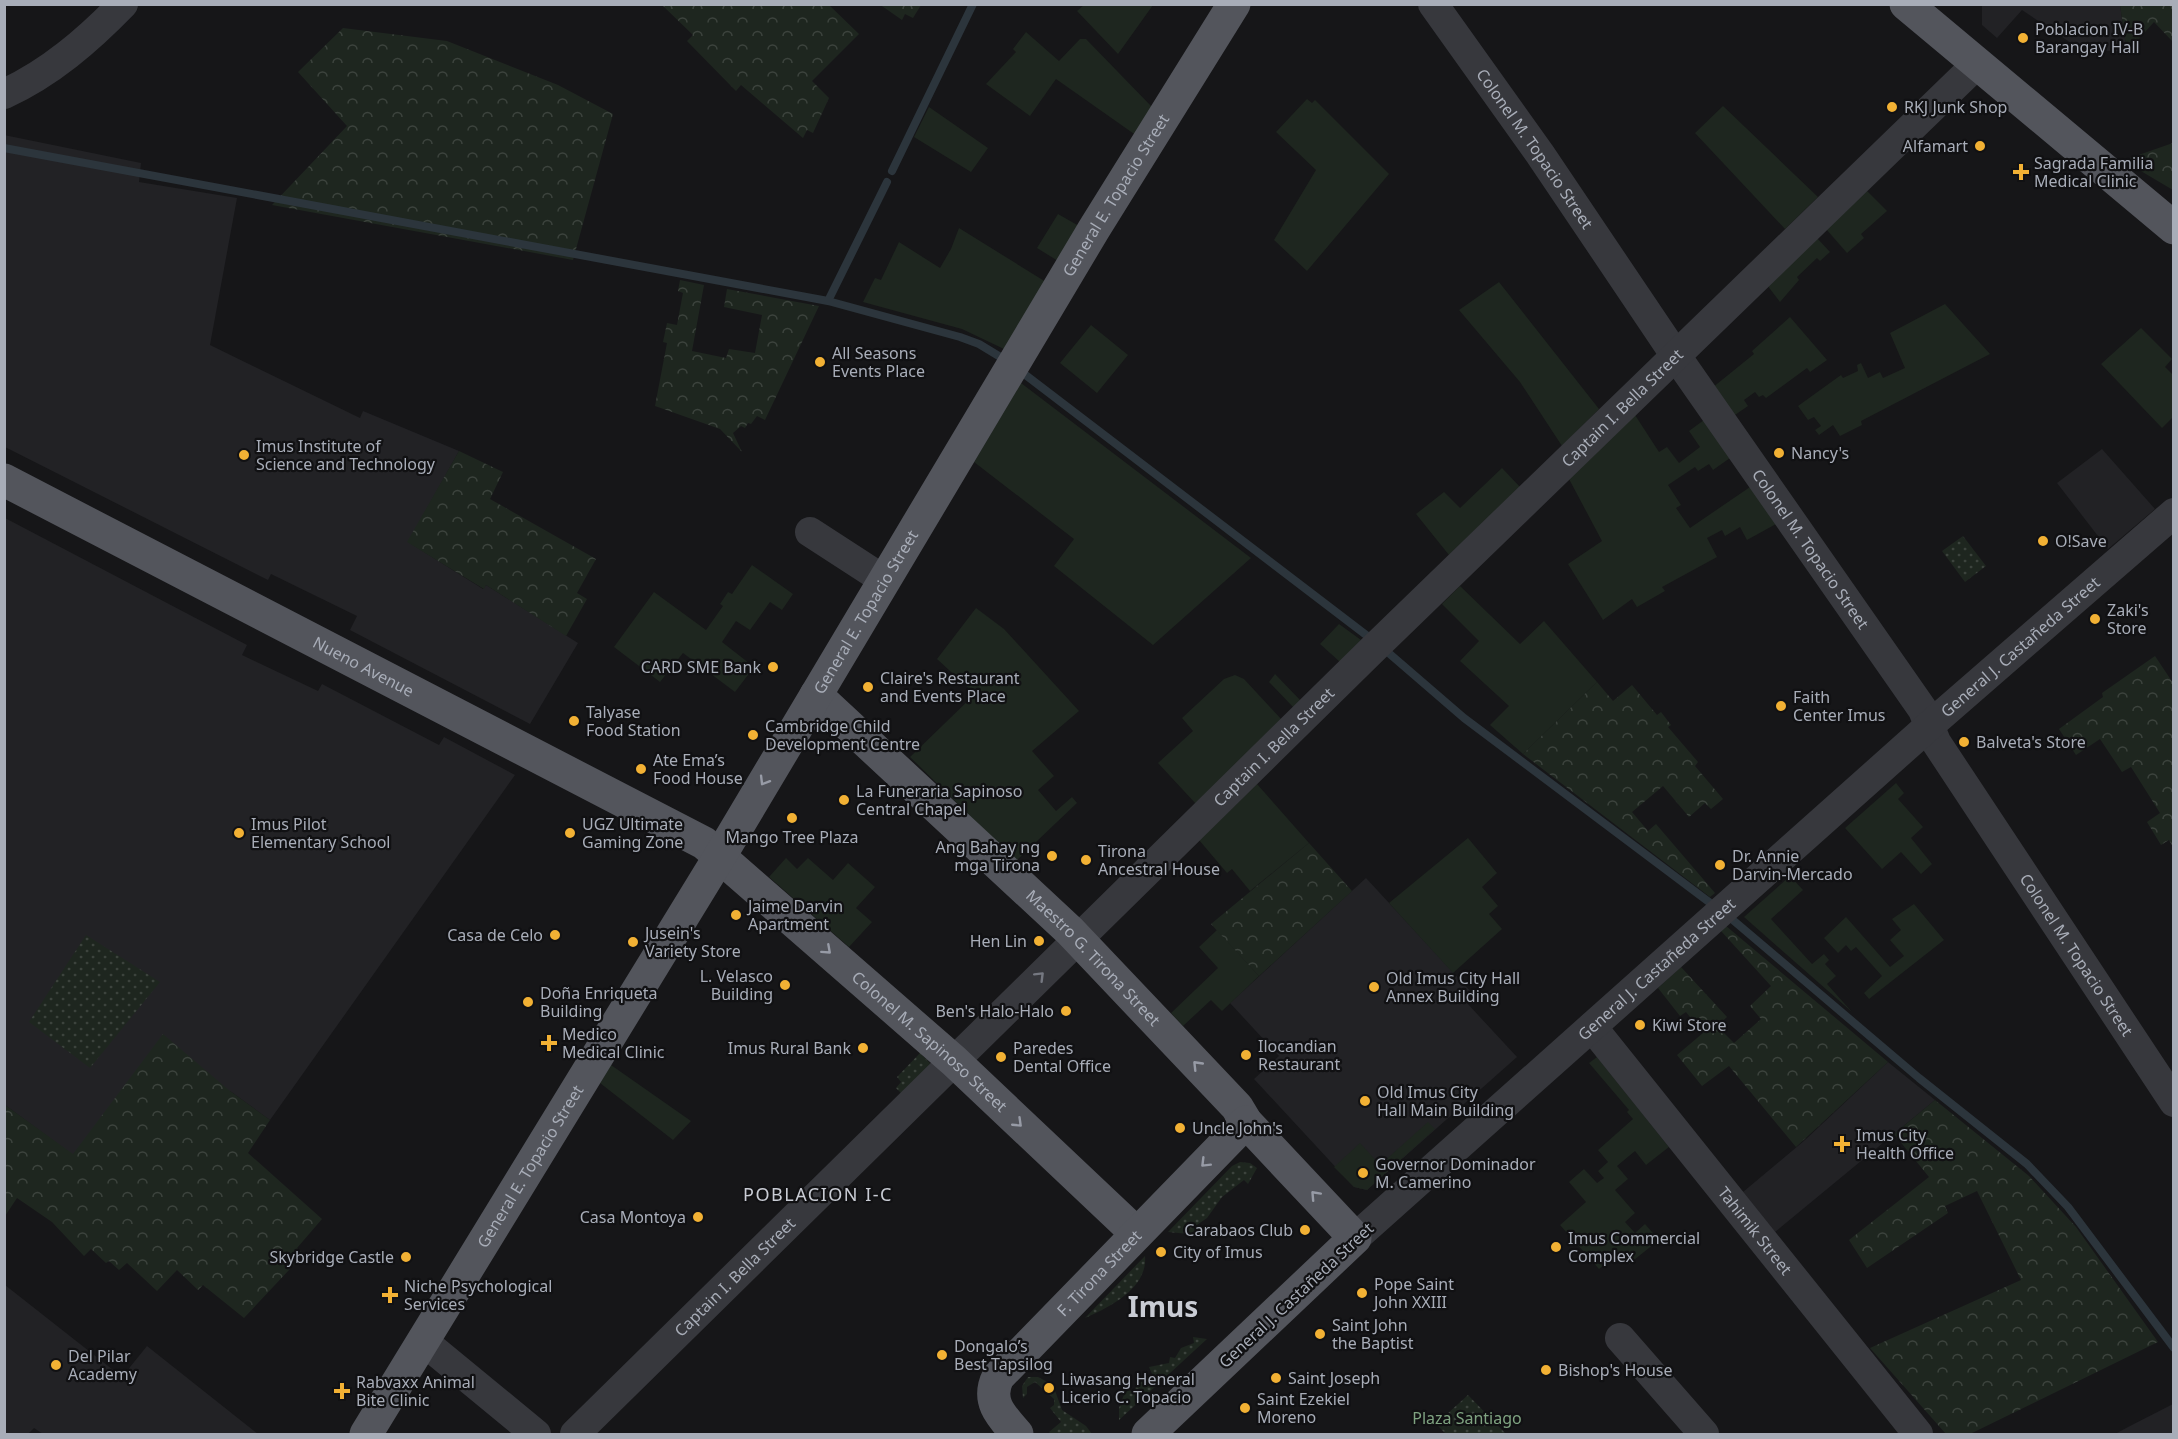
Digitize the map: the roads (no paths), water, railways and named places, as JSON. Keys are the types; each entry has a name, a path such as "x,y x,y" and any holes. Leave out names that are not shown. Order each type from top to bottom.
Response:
{"main road":[{"name":"General E. Topacio Street","path":"366,1434 720,856 1013,366 1234,4"},
{"path":"1906,4 2174,228"},
{"name":"Nueno Avenue","path":"4,480 704,843 720,856"},
{"name":"Maestro G. Tirona Street","path":"816,695 1078,939 1238,1107 1246,1122 1355,1238"},
{"name":"Colonel M. Sapinoso Street","path":"720,856 954,1061 1136,1233"},
{"name":"F. Tirona Street","path":"1017,1434 994,1403 994,1385 998,1377 1246,1122"},
{"name":"General J. Castañeda Street","path":"1148,1434 1355,1238"}],"street":[{"path":"4,94 25,85 62,60 123,4"},
{"name":"Colonel M. Topacio Street","path":"1433,4 1540,154 1676,356 1923,711 1942,752 2174,1102"},
{"name":"Captain I. Bella Street","path":"575,1434 1378,644 1977,64"},
{"name":"General J. Castañeda Street","path":"1355,1238 1929,726 2174,513"},
{"path":"810,532 884,580"},
{"name":"Tahimik Street","path":"1592,1027 1916,1434"},
{"path":"1620,1338 1704,1434"},
{"path":"423,1341 536,1434"}],"waterway":[{"path":"892,171 973,4"},
{"path":"4,148 828,301 960,337 979,344 1007,361"},
{"path":"828,301 887,182"},
{"path":"1019,370 1374,641"},
{"path":"1384,649 1464,718 1717,908"},
{"path":"1727,915 1919,1078 2027,1164 2068,1207 2174,1348"}],"place":[{"name":"Poblacion IV-B Barangay Hall","path":"2023,38"},
{"name":"RKJ Junk Shop","path":"1892,107"},
{"name":"Alfamart","path":"1980,146"},
{"name":"Sagrada Familia Medical Clinic","path":"2021,172"},
{"name":"All Seasons Events Place","path":"820,362"},
{"name":"Nancy's","path":"1779,453"},
{"name":"Imus Institute of Science and Technology","path":"244,455"},
{"name":"O!Save","path":"2043,541"},
{"name":"Zaki's Store","path":"2095,619"},
{"name":"CARD SME Bank","path":"773,667"},
{"name":"Claire's Restaurant and Events Place","path":"868,687"},
{"name":"Faith Center Imus","path":"1781,706"},
{"name":"Talyase Food Station","path":"574,721"},
{"name":"Cambridge Child Development Centre","path":"753,735"},
{"name":"Balveta's Store","path":"1964,742"},
{"name":"Ate Ema’s Food House","path":"641,769"},
{"name":"La Funeraria Sapinoso Central Chapel","path":"844,800"},
{"name":"Mango Tree Plaza","path":"792,818"},
{"name":"Imus Pilot Elementary School","path":"239,833"},
{"name":"UGZ Ultimate Gaming Zone","path":"570,833"},
{"name":"Ang Bahay ng mga Tirona","path":"1052,856"},
{"name":"Tirona Ancestral House","path":"1086,860"},
{"name":"Dr. Annie Darvin-Mercado","path":"1720,865"},
{"name":"Jaime Darvin Apartment","path":"736,915"},
{"name":"Casa de Celo","path":"555,935"},
{"name":"Hen Lin","path":"1039,941"},
{"name":"Jusein's Variety Store","path":"633,942"},
{"name":"L. Velasco Building","path":"785,985"},
{"name":"Old Imus City Hall Annex Building","path":"1374,987"},
{"name":"Doña Enriqueta Building","path":"528,1002"},
{"name":"Ben's Halo-Halo","path":"1066,1011"},
{"name":"Kiwi Store","path":"1640,1025"},
{"name":"Medico Medical Clinic","path":"549,1043"},
{"name":"Imus Rural Bank","path":"863,1048"},
{"name":"Ilocandian Restaurant","path":"1246,1055"},
{"name":"Paredes Dental Office","path":"1001,1057"},
{"name":"Old Imus City Hall Main Building","path":"1365,1101"},
{"name":"Uncle John's","path":"1180,1128"},
{"name":"Imus City Health Office","path":"1842,1144"},
{"name":"Governor Dominador M. Camerino","path":"1363,1173"},
{"name":"Casa Montoya","path":"698,1217"},
{"name":"Carabaos Club","path":"1305,1230"},
{"name":"Imus Commercial Complex","path":"1556,1247"},
{"name":"City of Imus","path":"1161,1252"},
{"name":"Skybridge Castle","path":"406,1257"},
{"name":"Pope Saint John XXIII","path":"1362,1293"},
{"name":"Niche Psychological Services","path":"390,1295"},
{"name":"Saint John the Baptist","path":"1320,1334"},
{"name":"Dongalo’s Best Tapsilog","path":"942,1355"},
{"name":"Del Pilar Academy","path":"56,1365"},
{"name":"Bishop's House","path":"1546,1370"},
{"name":"Saint Joseph","path":"1276,1378"},
{"name":"Liwasang Heneral Licerio C. Topacio","path":"1049,1388"},
{"name":"Rabvaxx Animal Bite Clinic","path":"342,1391"},
{"name":"Saint Ezekiel Moreno","path":"1245,1408"}],"district":[{"name":"POBLACION I-C","path":"818,1194"},
{"name":"Imus","path":"1163,1306"}],"park label":[{"name":"Plaza Santiago","path":"1467,1418"}]}
